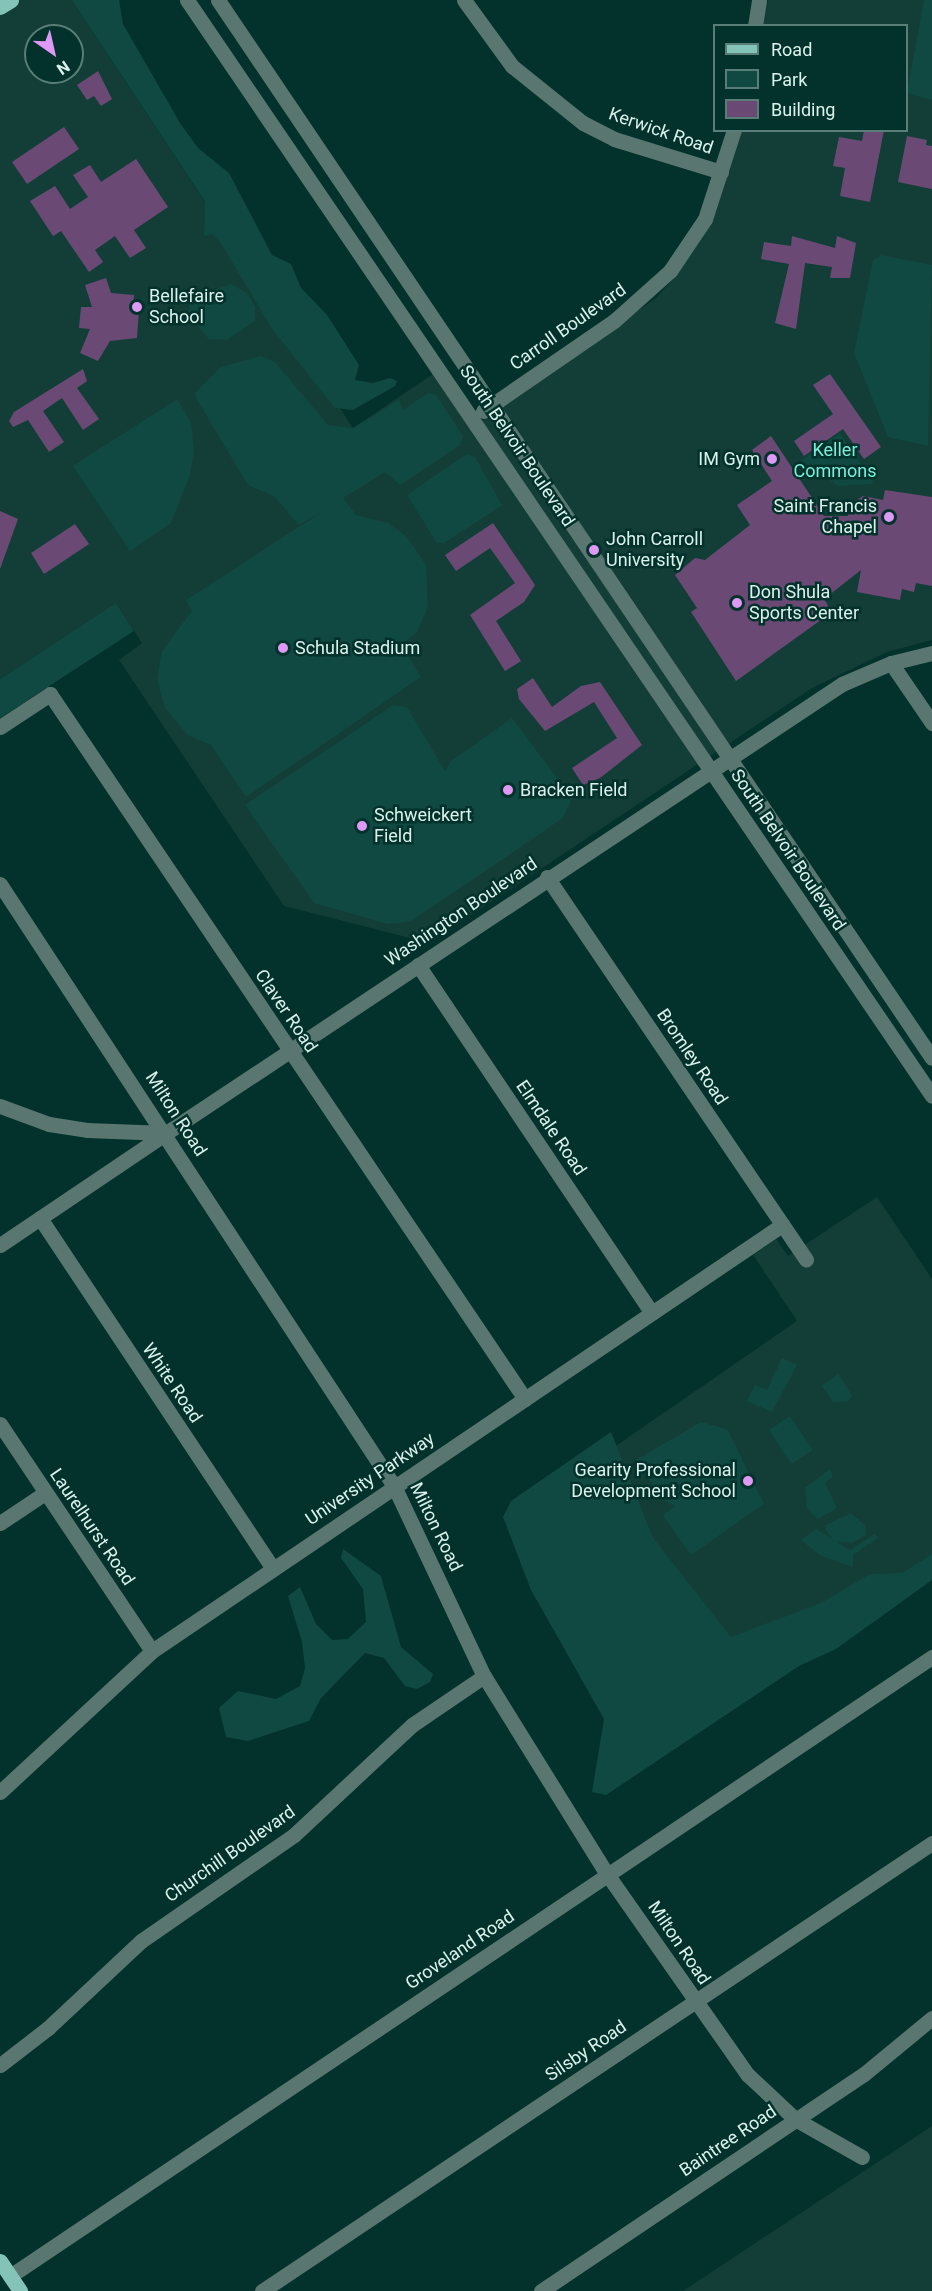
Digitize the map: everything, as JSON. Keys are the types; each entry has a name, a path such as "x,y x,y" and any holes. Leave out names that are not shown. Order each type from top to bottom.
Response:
{"main road":[{"path":"0,7 11,0"},
{"path":"0,2261 20,2291"}],"street":[{"name":"South Belvoir Boulevard","path":"187,0 474,417 932,1096"},
{"name":"South Belvoir Boulevard","path":"218,0 932,1058"},
{"name":"Kerwick Road","path":"464,0 512,66 575,118 614,139 722,172"},
{"path":"755,24 759,0"},
{"name":"Carroll Boulevard","path":"474,417 644,297 670,271 705,219 733,132"},
{"name":"Washington Boulevard","path":"0,1245 547,877 842,684 891,663 932,652"},
{"path":"891,663 932,723"},
{"name":"Claver Road","path":"0,727 50,694 525,1399"},
{"name":"Bromley Road","path":"547,877 806,1259"},
{"name":"Milton Road","path":"0,884 166,1133 394,1486 484,1676 608,1874 748,2075 795,2119 862,2157"},
{"name":"Elmdale Road","path":"418,965 652,1313"},
{"path":"0,1106 77,1128 166,1133"},
{"name":"White Road","path":"40,1218 273,1569"},
{"name":"University Parkway","path":"0,1792 152,1651 782,1225"},
{"name":"Laurelhurst Road","path":"0,1424 152,1651"},
{"path":"0,1523 45,1493"},
{"name":"Groveland Road","path":"10,2276 932,1657"},
{"name":"Churchill Boulevard","path":"0,2065 48,2028 141,1941 294,1835 407,1730 484,1676"},
{"name":"Silsby Road","path":"262,2291 932,1843"},
{"name":"Baintree Road","path":"541,2291 913,2038 932,2018"}],"shaded area":[{"name":"John Carroll University","path":"20,0 72,0 353,428 433,374 470,429 656,298 677,275 719,202 742,132 908,132 908,24 763,24 768,0 932,0 932,640 887,652 812,688 430,943 284,906 119,660 142,643 116,603 0,679 0,13"},
{"name":"Gearity Professional Development School","path":"877,1197 932,1279 932,1560 646,1755 514,1516 797,1321 753,1255 776,1239 788,1256"},
{"path":"932,2126 932,2291 683,2291"}],"green space":[{"path":"72,0 119,0 123,24 180,123 198,148 229,173 272,255 291,264 301,288 327,315 359,365 355,380 373,383 390,378 397,381 395,386 353,410 335,408 273,330 223,247 213,234 204,236 205,202"},
{"path":"924,0 932,0 932,100 908,93"},
{"path":"881,255 932,265 928,446 888,437 854,353 873,260"},
{"path":"231,284 247,293 255,307 255,321 227,340 209,339 188,315 191,298"},
{"name":"Schula Stadium","path":"261,356 275,362 328,425 353,428 399,400 403,410 428,393 436,395 463,436 460,445 400,485 385,472 343,498 356,515 388,523 407,537 426,565 428,607 417,632 401,645 421,677 246,797 211,745 188,735 165,708 157,679 162,651 192,611 186,600 325,510 299,525 274,496 248,485 196,398 195,393 221,367"},
{"path":"177,399 191,422 194,451 190,475 171,523 130,551 73,466"},
{"name":"Keller Commons","path":"840,433 873,481 872,484 838,486 801,460"},
{"path":"467,454 475,457 502,505 444,543 437,543 407,495"},
{"path":"116,603 134,631 0,718 0,679"},
{"name":"Schweickert Field","path":"393,705 407,707 445,771 451,761 512,718 572,798 563,818 411,921 388,924 314,903 245,805"},
{"path":"782,1358 797,1365 772,1412 747,1401 755,1385 767,1390"},
{"path":"838,1374 852,1395 849,1401 833,1402 822,1386"},
{"path":"790,1416 813,1450 791,1464 769,1430"},
{"path":"701,1422 727,1429 764,1504 691,1555 663,1515 675,1506 663,1500 636,1460"},
{"path":"611,1432 653,1538 731,1637 821,1603 870,1574 902,1573 932,1554 932,1580 836,1649 799,1666 606,1795 592,1792 604,1719 531,1590 503,1517 511,1501"},
{"path":"830,1469 833,1476 825,1483 837,1508 818,1519 807,1508 805,1488"},
{"path":"851,1513 865,1525 866,1535 853,1543 833,1541 824,1526"},
{"path":"816,1529 850,1550 875,1534 878,1538 853,1555 853,1567 821,1556 801,1540"},
{"path":"343,1549 381,1576 401,1647 433,1674 430,1682 417,1689 405,1686 384,1658 365,1653 321,1698 309,1721 248,1741 226,1737 219,1708 238,1691 276,1699 300,1686 305,1668 302,1642 288,1596 300,1587 316,1624 332,1640 348,1639 366,1622 363,1589 341,1558"}],"building":[{"path":"98,71 112,99 101,106 94,96 87,100 77,85 84,84 84,80"},
{"path":"64,127 79,149 27,184 12,162"},
{"path":"864,132 884,132 870,202 840,196 845,168 833,166 839,137 862,141"},
{"path":"907,136 927,140 926,145 932,146 932,189 898,182"},
{"path":"136,159 168,207 134,230 146,248 130,258 115,236 95,250 103,262 89,272 61,231 53,236 30,201 55,186 70,209 88,197 73,175 90,165 101,182"},
{"path":"792,236 835,248 837,236 856,243 850,278 830,278 832,267 805,263 796,329 775,323 789,264 761,259 764,242 791,246"},
{"path":"106,278 111,293 134,295 133,309 139,309 137,338 110,341 98,361 80,353 90,329 79,328 81,307 92,307 85,285"},
{"path":"83,369 87,381 77,388 99,419 83,430 62,398 43,411 64,442 49,452 28,420 13,427 9,421 14,412"},
{"path":"830,374 881,447 864,459 843,429 804,456 794,441 833,414 813,385"},
{"path":"771,436 824,516 848,516 849,505 863,496 883,500 885,490 932,497 932,586 916,583 914,592 902,589 900,600 857,592 861,570 824,599 832,612 736,681 691,612 697,608 675,575 695,558 705,560 750,525 737,505 772,481 752,450"},
{"path":"0,511 18,519 0,569"},
{"path":"493,523 535,585 524,602 496,621 521,661 505,671 470,615 515,583 490,548 456,571 445,555"},
{"path":"75,524 89,544 44,574 31,553"},
{"path":"533,678 552,707 581,686 600,682 642,745 600,778 583,785 572,768 617,738 594,702 545,731 519,699 517,689"}],"place":[{"name":"Bellefaire School","path":"137,307"},
{"name":"IM Gym","path":"772,459"},
{"name":"Saint Francis Chapel","path":"889,517"},
{"name":"John Carroll University","path":"594,550"},
{"name":"Don Shula Sports Center","path":"737,603"},
{"name":"Schula Stadium","path":"283,648"},
{"name":"Bracken Field","path":"508,790"},
{"name":"Schweickert Field","path":"362,826"},
{"name":"Gearity Professional Development School","path":"748,1481"}]}
